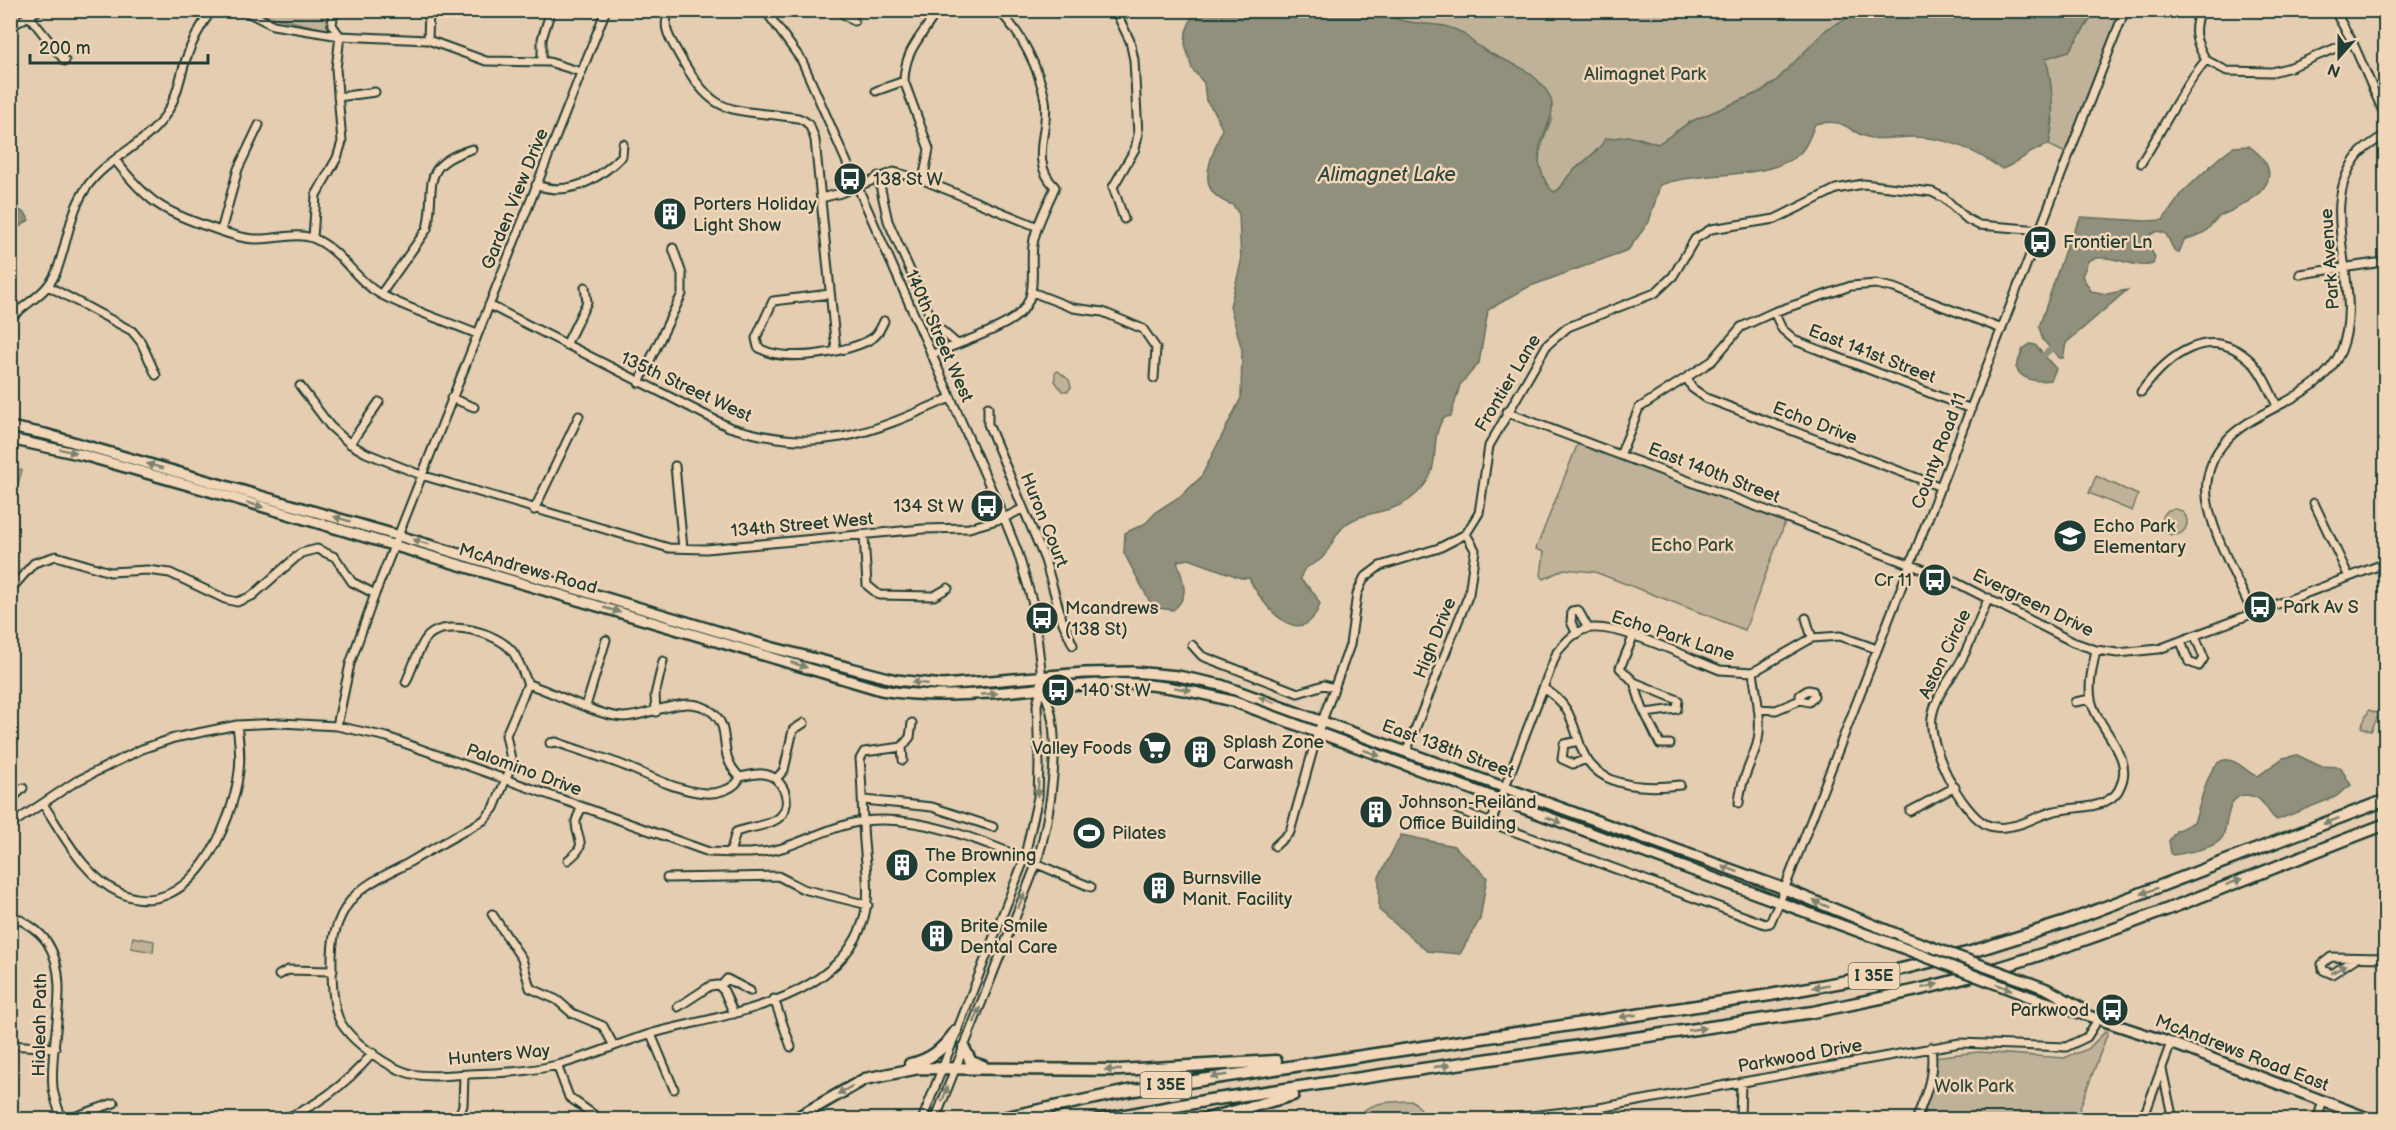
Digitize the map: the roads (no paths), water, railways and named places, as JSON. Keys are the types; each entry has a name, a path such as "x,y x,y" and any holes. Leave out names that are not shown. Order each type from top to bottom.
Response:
{"highway":[{"name":"I 35E","path":"993,1119 1128,1091 1770,995 1864,978 1971,952 2066,922 2385,801"},
{"name":"I 35E","path":"1098,1119 1813,1012 1909,992 1981,973 2080,941 2385,824"},
{"path":"793,1119 885,1070 930,1058 946,1045 956,1030"},
{"path":"964,1048 971,1062 976,1065 1016,1070"},
{"path":"871,1077 919,1068 1119,1070 1339,1058"},
{"path":"1203,1119 1275,1099 1384,1075"}],"main road":[{"name":"McAndrews Road","path":"10,427 45,434 868,674 943,685 1041,676"},
{"name":"McAndrews Road","path":"10,439 83,455 881,690 952,697 1041,688"},
{"name":"East 138th Street","path":"1041,676 1120,672 1178,676 1228,687 1785,889 1901,936 2047,989"},
{"name":"East 138th Street","path":"1041,688 1102,683 1175,688 1232,701 2028,996"},
{"name":"McAndrews Road East","path":"2047,989 2099,1018"},
{"name":"McAndrews Road East","path":"2028,996 2171,1043 2373,1119"}],"street":[{"path":"10,27 39,10"},
{"path":"10,319 48,286 57,270 67,230 80,198 94,177 151,132 166,115 174,99 194,39 212,10"},
{"path":"243,10 273,25 340,36 428,40 486,61 542,62 581,72"},
{"path":"313,238 316,195 337,158 342,142 343,127 336,69 340,36 332,25 334,10"},
{"path":"428,40 429,10"},
{"path":"542,62 543,39 550,10"},
{"name":"Garden View Drive","path":"337,726 350,664 375,594 606,10"},
{"path":"669,10 665,21 666,32 694,81 709,99 732,109 798,118 806,121 811,127 821,198 836,350"},
{"name":"140th Street West","path":"765,10 802,61 1004,518 1018,553 1033,604 1041,688"},
{"path":"837,10 854,21"},
{"path":"923,180 929,149 904,81 906,58 937,10"},
{"path":"931,355 1009,322 1023,309 1032,292 1033,241 1055,187 1046,178 1042,163 1040,143 1045,100 1027,51 1008,21 998,10"},
{"path":"1115,10 1130,41 1134,60 1137,124 1135,149 1113,187 1124,219"},
{"name":"County Road 11","path":"1491,823 1765,924 1770,923 2125,10"},
{"path":"2200,10 2194,26 2195,41 2206,60 2227,71 2272,72 2352,41"},
{"path":"2336,11 2352,41 2385,118"},
{"path":"29,16 65,61"},
{"path":"2141,163 2167,123 2188,81 2206,60"},
{"path":"876,92 904,81"},
{"path":"338,97 375,92"},
{"path":"221,231 238,169 259,125"},
{"name":"Park Avenue","path":"2253,614 2211,517 2207,482 2214,458 2228,437 2244,424 2317,383 2340,352 2350,313 2339,213 2344,183 2361,152 2385,134"},
{"path":"536,185 562,191 592,179 622,156 623,144"},
{"path":"381,294 427,229 430,216 429,188 436,170 445,159 472,149"},
{"path":"115,160 139,191 157,206 176,216 255,240 294,236 313,238 332,249 360,279 381,294 477,334"},
{"path":"821,198 894,172 923,180 1038,226"},
{"path":"878,176 888,221 934,324 957,344"},
{"name":"Frontier Lane","path":"1466,534 1479,513 1489,446 1506,412 1555,335 1568,327 1654,292 1672,276 1695,239 1712,229 1775,219 1836,189 1863,184 1932,192 1944,198 1966,219 1979,225 2041,230"},
{"path":"639,383 682,294 682,274 673,248"},
{"path":"2300,274 2376,263"},
{"path":"1620,453 1639,408 1712,361 1742,327 1774,312 1851,286 1876,284 1894,288 2002,329"},
{"path":"48,286 132,331 141,342 156,375"},
{"path":"566,345 587,302 585,286"},
{"path":"1032,292 1073,308 1103,312 1143,329 1156,348 1154,378"},
{"path":"830,294 773,301 756,341 763,350 776,353 803,355 836,350 855,347 876,336 884,321"},
{"name":"135th Street West","path":"489,305 729,427 761,437 795,441 832,440 865,433 950,399"},
{"name":"East 141st Street","path":"1774,312 1782,329 1796,342 1971,409"},
{"path":"2141,392 2158,368 2177,354 2195,346 2215,345 2235,350 2251,362 2277,406"},
{"name":"Echo Drive","path":"1687,378 1692,388 1706,398 1941,487"},
{"name":"134th Street West","path":"300,386 330,426 350,444 421,476 640,541 706,549 864,535 922,525 969,528 1004,518 1022,509"},
{"path":"452,398 474,407"},
{"path":"350,444 379,402"},
{"name":"Huron Court","path":"988,407 988,423 1045,560 1063,623 1073,645"},
{"name":"East 140th Street","path":"1506,412 1620,453 1910,565"},
{"path":"534,510 579,416"},
{"path":"675,466 683,548"},
{"path":"2314,503 2349,577"},
{"path":"1275,846 1290,832 1318,732 1350,645 1357,594 1364,578 1380,566 1439,548 1466,534"},
{"name":"High Drive","path":"1406,752 1469,594 1475,550 1466,534"},
{"path":"864,535 867,585 879,595 934,596 948,588"},
{"path":"10,590 34,563 56,556 110,572 147,570 170,573 188,579 225,600 237,602 252,596 301,553 317,549 335,556 352,582 375,594"},
{"name":"Evergreen Drive","path":"1910,565 1989,598 2073,642 2097,650 2141,653 2181,642 2385,563"},
{"name":"Aston Circle","path":"1989,598 1964,657 1939,694 1932,715 1934,746 1967,808 1986,824 1998,828 2014,826 2054,811 2097,805 2109,800 2121,785 2124,766 2096,716 2091,699 2090,679 2097,650"},
{"name":"Echo Park Lane","path":"1577,634 1570,618 1572,611 1578,610 1583,615 1588,628"},
{"path":"1806,618 1812,638"},
{"path":"406,682 425,638 440,628 449,626 501,641 512,651 528,684 620,717 656,712 681,704 700,705 713,713 724,733 726,762 740,777"},
{"name":"Echo Park Lane","path":"1491,823 1557,652 1577,634 1588,628 1611,628 1720,670 1753,672 1812,638 1840,636 1877,649"},
{"path":"2181,642 2189,662 2199,666 2204,657 2195,636"},
{"path":"1634,637 1620,668 1634,682 1678,700 1677,709 1645,713"},
{"path":"586,706 606,640"},
{"path":"1192,645 1202,656 1298,693 1324,685 1334,688"},
{"path":"656,712 656,695 663,661"},
{"path":"1739,803 1740,791 1758,742 1758,709 1753,672"},
{"path":"1634,682 1645,713 1660,744 1670,744"},
{"name":"Hunters Way","path":"528,684 506,735 511,759 506,779 494,808 484,820 369,884 352,899 341,915 334,934 334,1004 339,1020 348,1032 391,1067 412,1074 525,1071 557,1065 651,1034 734,1014 822,977 842,959 856,938 868,905 860,759 864,752 902,747"},
{"path":"922,1119 1024,860 1038,797 1040,764 1037,705 1041,688"},
{"path":"935,1119 1036,865 1046,828 1053,780 1050,704 1041,688"},
{"path":"1543,688 1552,693 1574,719 1579,741 1592,766 1610,779 1635,787 1680,785"},
{"path":"2076,702 2091,699"},
{"path":"1758,709 1776,710 1800,700"},
{"name":"Palomino Drive","path":"10,825 75,782 142,748 174,738 237,725 281,723 337,726 387,737 709,852 750,854 780,848 827,830 862,821 899,820 934,826 1091,887"},
{"path":"776,779 784,770 793,730 804,723"},
{"path":"903,760 902,747 908,741 912,723"},
{"path":"43,804 82,862 105,885 136,897 152,898 169,893 197,874 215,845 231,805 238,772 237,725"},
{"path":"1579,741 1563,744 1562,759 1573,764 1587,759"},
{"path":"550,743 556,742 631,768 652,779 700,793 716,793 734,786 740,777 765,774 776,779 785,791 785,809 779,818 769,823 736,832 730,853"},
{"path":"1910,811 1955,787"},
{"path":"10,801 23,788"},
{"path":"864,800 932,807 993,827"},
{"path":"568,860 578,852 582,843 576,821 582,807"},
{"path":"1452,807 1491,823"},
{"path":"667,878 778,876 803,889 868,905"},
{"name":"Hialeah Path","path":"10,914 36,929 47,942 55,957 59,980 53,1088 63,1119"},
{"path":"492,914 522,959 530,988 557,1000 572,1013 603,1026 614,1046"},
{"path":"2356,958 2385,958"},
{"path":"279,975 288,970 333,971"},
{"path":"720,987 727,979 750,991"},
{"path":"678,1007 710,986 720,987"},
{"path":"720,987 734,1014"},
{"path":"774,999 791,1047"},
{"name":"Parkwood Drive","path":"1495,1119 1599,1108 1931,1047 1987,1042 2066,1047 2087,1037 2099,1018"},
{"path":"651,1034 674,1089"},
{"path":"2137,1119 2146,1111 2171,1043"},
{"path":"10,1045 55,1047"},
{"path":"1916,1119 1931,1081 1933,1068 1931,1047"},
{"path":"280,1119 314,1106 354,1075 373,1053"},
{"path":"557,1065 569,1097 601,1119"},
{"path":"2162,1069 2173,1119"},
{"path":"458,1119 463,1105 464,1074"},
{"path":"1740,1119 1741,1082"},
{"path":"2317,1119 2323,1101"},
{"path":"63,1119 114,1103"},
{"path":"1599,1108 1600,1119"}],"water":[{"name":"Alimagnet Lake","path":"1194,11 1383,11 1398,19 1439,25 1460,32 1481,48 1525,70 1546,90 1552,105 1552,113 1541,143 1539,158 1544,178 1554,192 1598,149 1605,139 1628,136 1658,144 1690,122 1762,91 1776,81 1827,29 1860,11 2096,11 2069,51 2046,58 2052,101 2049,145 2037,149 2002,169 1960,146 1937,139 1871,138 1841,124 1826,122 1815,124 1803,150 1786,162 1751,172 1693,178 1660,185 1649,222 1628,250 1528,287 1488,310 1479,363 1460,385 1451,416 1443,418 1438,429 1432,469 1428,479 1409,500 1387,510 1356,518 1340,530 1321,559 1305,569 1301,575 1301,580 1314,593 1320,604 1312,619 1303,625 1293,625 1282,620 1272,611 1249,578 1241,578 1189,559 1177,561 1184,587 1179,604 1173,610 1158,608 1150,602 1124,553 1125,533 1146,523 1157,511 1182,495 1201,477 1241,398 1242,350 1230,306 1241,263 1239,214 1233,205 1220,199 1212,191 1208,183 1210,163 1222,129 1215,112 1206,101 1204,83 1192,69 1185,44 1186,32"},
{"path":"2249,146 2262,158 2268,168 2268,178 2264,187 2246,203 2220,216 2204,233 2184,240 2179,253 2175,252 2166,234 2158,231 2151,234 2149,240 2150,249 2155,257 2153,264 2137,265 2103,258 2088,261 2082,276 2091,291 2107,294 2127,290 2066,343 2063,358 2059,358 2043,340 2039,327 2066,247 2081,217 2163,220 2183,192 2221,156 2233,147"},
{"path":"11,205 26,214 29,220 11,233"},
{"path":"2030,344 2035,345 2056,369 2051,380 2030,380 2018,372 2016,367 2023,349"},
{"path":"2297,755 2320,766 2340,767 2351,785 2335,797 2277,820 2259,799 2245,795 2238,797 2233,802 2224,833 2218,842 2192,852 2173,855 2171,853 2169,841 2176,831 2194,822 2210,774 2221,761 2233,761 2258,776 2283,758"},
{"path":"1401,835 1454,846 1487,877 1480,919 1460,954 1427,951 1379,910 1379,877"}],"waterway":[{"path":"2044,355 2051,349"}],"place":[{"name":"138 St W","path":"850,179"},
{"name":"Porters Holiday Light Show","path":"670,214"},
{"name":"Frontier Ln","path":"2040,242"},
{"name":"134 St W","path":"987,506"},
{"name":"Echo Park Elementary","path":"2070,536"},
{"name":"Cr 11","path":"1935,580"},
{"name":"Park Av S","path":"2260,607"},
{"name":"Mcandrews (138 St)","path":"1042,618"},
{"name":"140 St W","path":"1058,690"},
{"name":"Valley Foods","path":"1155,748"},
{"name":"Splash Zone Carwash","path":"1200,752"},
{"name":"Johnson-Reiland Office Building","path":"1376,812"},
{"name":"Pilates","path":"1089,833"},
{"name":"The Browning Complex","path":"902,865"},
{"name":"Burnsville Manit. Facility","path":"1159,888"},
{"name":"Brite Smile Dental Care","path":"937,936"},
{"name":"Parkwood","path":"2112,1010"}],"park label":[{"name":"Alimagnet Park","path":"1645,74"},
{"name":"Echo Park","path":"1692,545"},
{"name":"Wolk Park","path":"1974,1086"}]}
